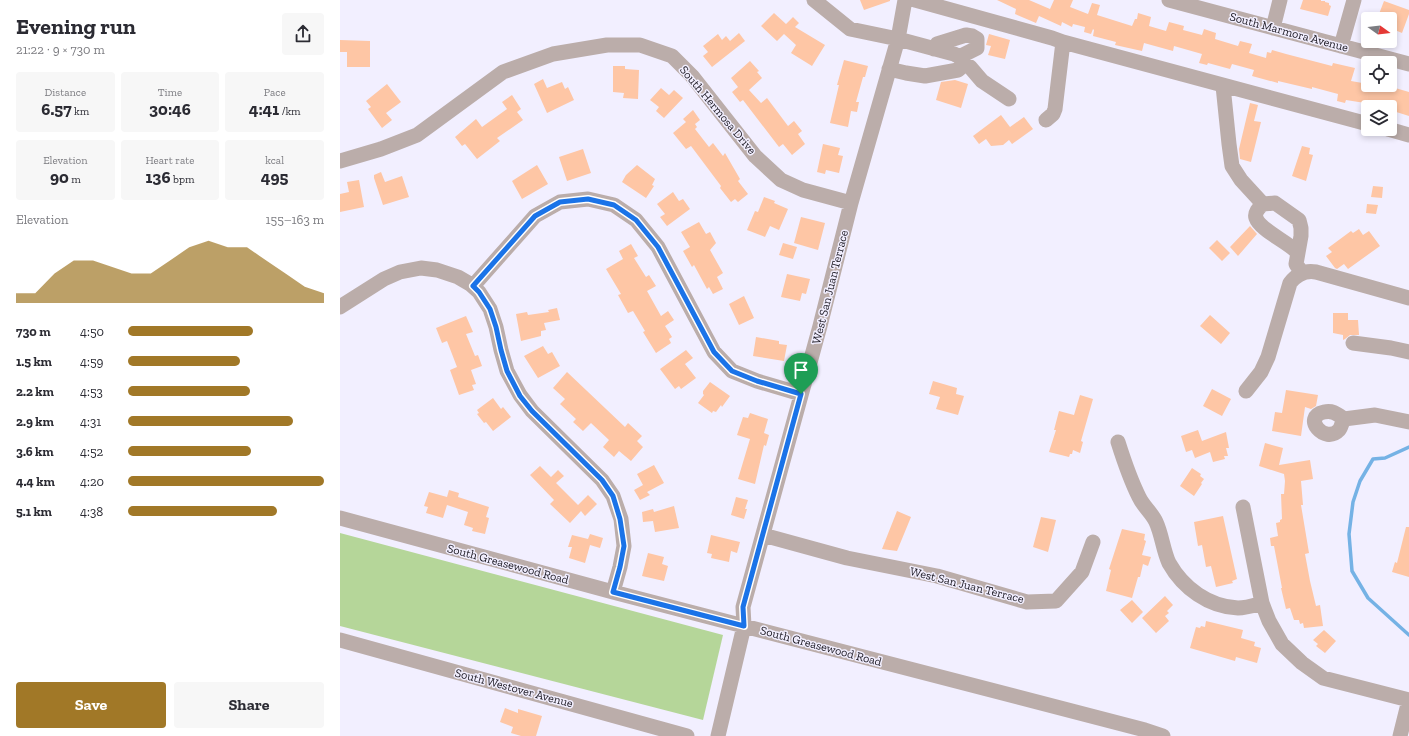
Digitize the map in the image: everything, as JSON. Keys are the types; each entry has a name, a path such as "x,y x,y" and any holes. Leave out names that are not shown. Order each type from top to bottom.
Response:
{"street":[{"path":"814,0 850,29 898,38 954,54 970,67 982,81 1008,99"},
{"name":"West San Juan Terrace","path":"718,736 744,626 743,607 820,326 851,203 898,38 905,0"},
{"path":"915,0 1063,42 1361,122"},
{"name":"West San Juan Terrace","path":"898,38 915,0"},
{"name":"South Marmora Avenue","path":"1169,0 1199,4 1273,28 1409,64"},
{"path":"1273,28 1280,0"},
{"path":"1341,46 1354,0"},
{"path":"889,69 925,76 958,70 962,61 976,48 977,39 966,35 937,44 934,49"},
{"path":"1046,120 1053,114 1055,109 1063,42"},
{"name":"South Hermosa Drive","path":"340,161 381,150 417,134 503,72 553,54 607,45 640,45 672,56 692,76 755,156 781,180 803,190 851,203"},
{"path":"1224,86 1228,144 1232,166 1241,180 1263,204"},
{"path":"1397,132 1409,135"},
{"path":"473,286 535,216 560,202 588,199 614,205 636,220 658,247 714,352 732,371 757,381 801,394"},
{"path":"1297,252 1262,226 1256,218 1256,213 1263,204 1270,202 1275,203 1299,220 1301,236 1296,264 1302,273"},
{"path":"340,307 400,272 421,268 437,270 458,277 473,286 479,292 490,309 507,371 520,396 532,411 602,480 613,496 620,519 624,546 613,592"},
{"path":"1246,392 1261,372 1268,357 1290,283 1302,273 1316,272 1409,298"},
{"path":"1353,343 1409,352"},
{"path":"1344,419 1375,415 1409,422"},
{"path":"1118,442 1131,480 1140,499 1155,519 1160,530 1169,562 1179,578 1195,593 1211,602 1229,607 1240,608 1262,603"},
{"path":"1243,507 1262,603 1269,621 1282,644 1302,663 1324,678 1409,700 1400,736"},
{"name":"South Greasewood Road","path":"340,518 613,592 1163,736"},
{"name":"West San Juan Terrace","path":"763,535 847,558 937,576 1027,602 1056,601 1082,572 1093,542"},
{"name":"South Westover Avenue","path":"340,640 687,736"}],"green space":[{"path":"340,533 723,635 703,720 340,626"}],"building":[{"path":"860,0 890,0 890,1 864,10"},
{"path":"997,0 1029,0 1050,9 1054,0 1073,0 1070,7 1088,14 1092,3 1100,5 1097,15 1132,26 1135,19 1137,19 1138,13 1151,17 1149,26 1166,31 1169,22 1184,26 1183,30 1202,35 1204,29 1216,33 1215,39 1238,46 1240,41 1252,44 1249,53 1266,58 1267,52 1271,53 1272,50 1332,66 1333,63 1355,68 1351,81 1361,83 1361,92 1397,92 1397,88 1409,92 1409,116 1397,112 1397,100 1361,100 1361,102 1346,100 1345,103 1337,101 1338,94 1312,87 1312,89 1278,81 1278,83 1252,76 1254,70 1232,64 1230,69 1208,63 1207,65 1199,63 1202,54 1174,46 1173,51 1144,43 1142,51 1115,45 1116,42 1093,36 1093,29 1091,34 1084,32 1085,27 1073,24 1072,27 1062,22 1061,26 1039,16 1036,23 1015,14 1016,9"},
{"path":"1303,0 1321,0 1329,3 1331,6 1328,16 1300,9"},
{"path":"1384,1 1409,10 1402,33 1397,31 1397,12 1380,12"},
{"path":"774,13 786,24 793,17 799,23 795,27 825,45 812,66 791,53 796,45 784,34 777,41 761,26"},
{"path":"739,33 745,41 712,67 703,56 708,52 703,46 718,34 722,40 726,36 730,41"},
{"path":"989,34 1010,40 1005,59 988,55 991,46 986,45"},
{"path":"340,40 370,41 370,67 347,67 347,52 340,52"},
{"path":"844,60 868,66 865,77 863,77 856,102 859,102 857,112 851,111 848,127 830,123 839,85 837,85"},
{"path":"750,61 759,71 757,72 762,78 749,90 761,103 767,98 788,126 794,121 802,131 798,134 805,144 792,155 783,144 779,147 743,100 740,102 732,92 738,87 731,78"},
{"path":"613,66 625,66 625,69 639,70 638,99 623,98 624,93 613,92"},
{"path":"543,79 547,88 562,82 565,89 568,87 574,100 547,113 534,84"},
{"path":"955,80 968,84 961,108 936,100 941,82"},
{"path":"387,84 401,102 386,113 392,120 382,128 368,109 371,107 366,101"},
{"path":"661,88 669,95 674,90 683,98 664,118 656,111 659,107 650,100"},
{"path":"512,95 521,109 517,112 523,120 497,138 500,141 477,159 465,144 462,146 455,137 476,119 482,127 507,109 502,102"},
{"path":"1250,103 1258,105 1254,121 1261,122 1251,162 1240,159 1239,149"},
{"path":"693,110 700,120 695,124 697,127 695,129 709,147 713,143 723,156 725,153 740,179 738,181 748,194 738,202 735,199 731,202 691,146 686,149 673,133 686,122 683,119"},
{"path":"1001,115 1010,127 1024,117 1033,129 1012,144 1009,140 1003,145 991,146 986,139 979,144 973,136"},
{"path":"823,144 840,148 838,155 843,156 839,173 826,170 825,174 817,172"},
{"path":"1302,146 1310,148 1309,154 1313,155 1306,181 1292,176"},
{"path":"583,149 591,173 567,181 559,157"},
{"path":"537,165 548,184 522,199 512,181"},
{"path":"637,165 655,179 652,185 654,186 646,198 622,182 626,175"},
{"path":"381,172 385,182 402,176 409,197 383,205 374,178 374,175"},
{"path":"359,180 364,207 340,212 340,194 349,192 347,182"},
{"path":"1373,186 1383,187 1382,198 1371,197"},
{"path":"673,192 679,201 683,199 690,209 667,226 660,217 665,214 657,204"},
{"path":"764,197 775,201 774,203 788,209 779,230 770,226 765,237 747,230 755,211 758,212"},
{"path":"1367,204 1378,205 1376,214 1366,213"},
{"path":"801,217 825,223 818,250 794,243"},
{"path":"699,222 706,234 710,232 716,243 710,250 723,273 717,277 723,289 713,294 709,287 707,289 694,265 692,267 683,251 690,247 681,232"},
{"path":"1250,226 1257,234 1238,256 1230,247"},
{"path":"1359,229 1363,235 1369,231 1380,246 1348,269 1344,264 1337,269 1335,268 1326,256 1332,252 1328,248 1351,231 1353,233"},
{"path":"1217,240 1230,253 1222,261 1209,248"},
{"path":"783,243 797,247 793,259 779,255"},
{"path":"631,244 638,256 634,258 646,277 649,275 656,286 647,291 661,316 668,311 674,320 665,326 672,337 669,339 671,343 656,353 643,332 645,331 633,311 628,313 618,295 621,294 606,269 623,259 619,251"},
{"path":"787,274 810,279 806,294 802,293 800,301 781,297"},
{"path":"744,296 754,318 739,325 729,304"},
{"path":"557,308 560,320 544,323 546,330 541,331 541,336 521,341 516,314 527,312 528,315 549,312 548,310"},
{"path":"1333,313 1348,313 1348,320 1358,320 1359,335 1350,335 1343,340 1343,335 1333,333"},
{"path":"1210,315 1230,333 1221,344 1200,326"},
{"path":"466,316 473,332 466,334 475,356 478,355 482,366 471,370 476,384 472,385 474,390 459,395 450,370 457,367 447,341 442,343 436,328"},
{"path":"756,337 779,341 779,344 787,345 784,361 753,356"},
{"path":"543,346 548,354 552,352 560,366 538,378 524,356"},
{"path":"686,350 693,358 685,364 696,378 681,389 679,386 675,389 660,369"},
{"path":"567,372 625,427 628,423 642,436 637,441 643,447 631,461 619,451 614,457 603,447 609,440 591,423 583,431 573,422 576,419 560,404 565,399 553,388"},
{"path":"933,381 957,388 956,394 964,396 958,415 936,409 940,397 929,394"},
{"path":"710,382 730,396 722,407 721,405 716,412 713,411 712,413 698,403 704,395 703,391"},
{"path":"1212,389 1231,399 1222,416 1203,406"},
{"path":"1286,390 1318,395 1316,406 1311,409 1305,407 1301,436 1272,431 1275,412 1282,413"},
{"path":"1080,395 1093,399 1081,441 1083,442 1080,453 1073,450 1069,457 1049,452 1056,430 1054,430 1059,411 1074,415"},
{"path":"493,398 501,409 503,407 511,417 493,431 477,414 479,413 477,410"},
{"path":"750,413 768,419 764,433 769,435 766,446 764,445 755,484 738,479 750,439 737,435 743,417 748,418"},
{"path":"1198,430 1202,441 1226,432 1229,448 1226,448 1228,456 1224,456 1225,459 1213,462 1210,452 1195,458 1192,450 1186,452 1181,436"},
{"path":"1265,443 1283,448 1279,465 1310,460 1313,479 1301,481 1303,505 1301,505 1309,553 1305,554 1316,606 1320,605 1323,626 1304,628 1303,623 1300,624 1299,620 1294,620 1290,608 1286,609 1274,546 1271,546 1270,538 1278,536 1276,523 1280,522 1282,519 1281,494 1284,494 1285,481 1284,474 1259,466"},
{"path":"654,465 664,483 647,492 650,495 640,500 634,490 643,485 637,474"},
{"path":"540,466 551,477 558,470 564,476 556,483 578,505 588,495 597,504 585,516 581,511 570,523 550,504 554,500 530,475"},
{"path":"1192,468 1201,474 1200,476 1204,479 1194,496 1180,486"},
{"path":"449,490 459,493 458,497 489,507 486,517 489,518 485,534 472,531 473,528 464,525 468,512 447,505 443,518 426,513 428,507 424,506 429,492 447,497"},
{"path":"736,497 748,500 744,519 731,515"},
{"path":"674,506 679,528 655,532 653,521 643,522 642,512 653,509 654,512"},
{"path":"897,511 911,517 897,551 882,549"},
{"path":"1223,516 1237,579 1232,581 1233,583 1216,587 1211,566 1206,567 1202,545 1198,546 1194,522"},
{"path":"1041,517 1056,520 1048,552 1033,547"},
{"path":"1406,527 1409,527 1409,577 1392,572 1395,562 1397,563"},
{"path":"1122,529 1145,534 1144,540 1146,541 1142,555 1151,557 1148,566 1143,564 1132,598 1106,591 1111,570 1109,569"},
{"path":"590,534 603,538 600,548 590,545 585,563 569,558 572,547 568,547 572,535 588,539"},
{"path":"711,535 740,542 737,553 731,551 729,562 711,558 712,554 707,553"},
{"path":"648,553 664,557 662,564 668,566 664,581 642,576"},
{"path":"1165,596 1173,605 1167,611 1169,613 1165,616 1169,621 1156,633 1142,618"},
{"path":"1132,600 1143,612 1132,623 1120,610"},
{"path":"1206,621 1243,630 1241,638 1255,642 1254,646 1261,648 1257,663 1236,657 1235,661 1190,648 1196,627 1205,627"},
{"path":"1324,630 1336,641 1325,653 1316,646 1318,644 1313,640"},
{"path":"505,708 518,713 518,709 542,716 536,736 521,736 511,733 513,727 500,722"}],"waterway":[{"path":"1409,447 1385,458 1373,459 1360,481 1353,502 1349,534 1352,571 1368,598 1409,635"}],"route":[{"path":"588,199 614,205 636,220 658,247 714,352 732,371 757,381 801,394 743,607 744,626 613,592 624,546 620,519 613,496 602,480 532,411 520,396 507,371 490,309 479,292 473,286 486,269 535,216 560,202 588,199"}]}
